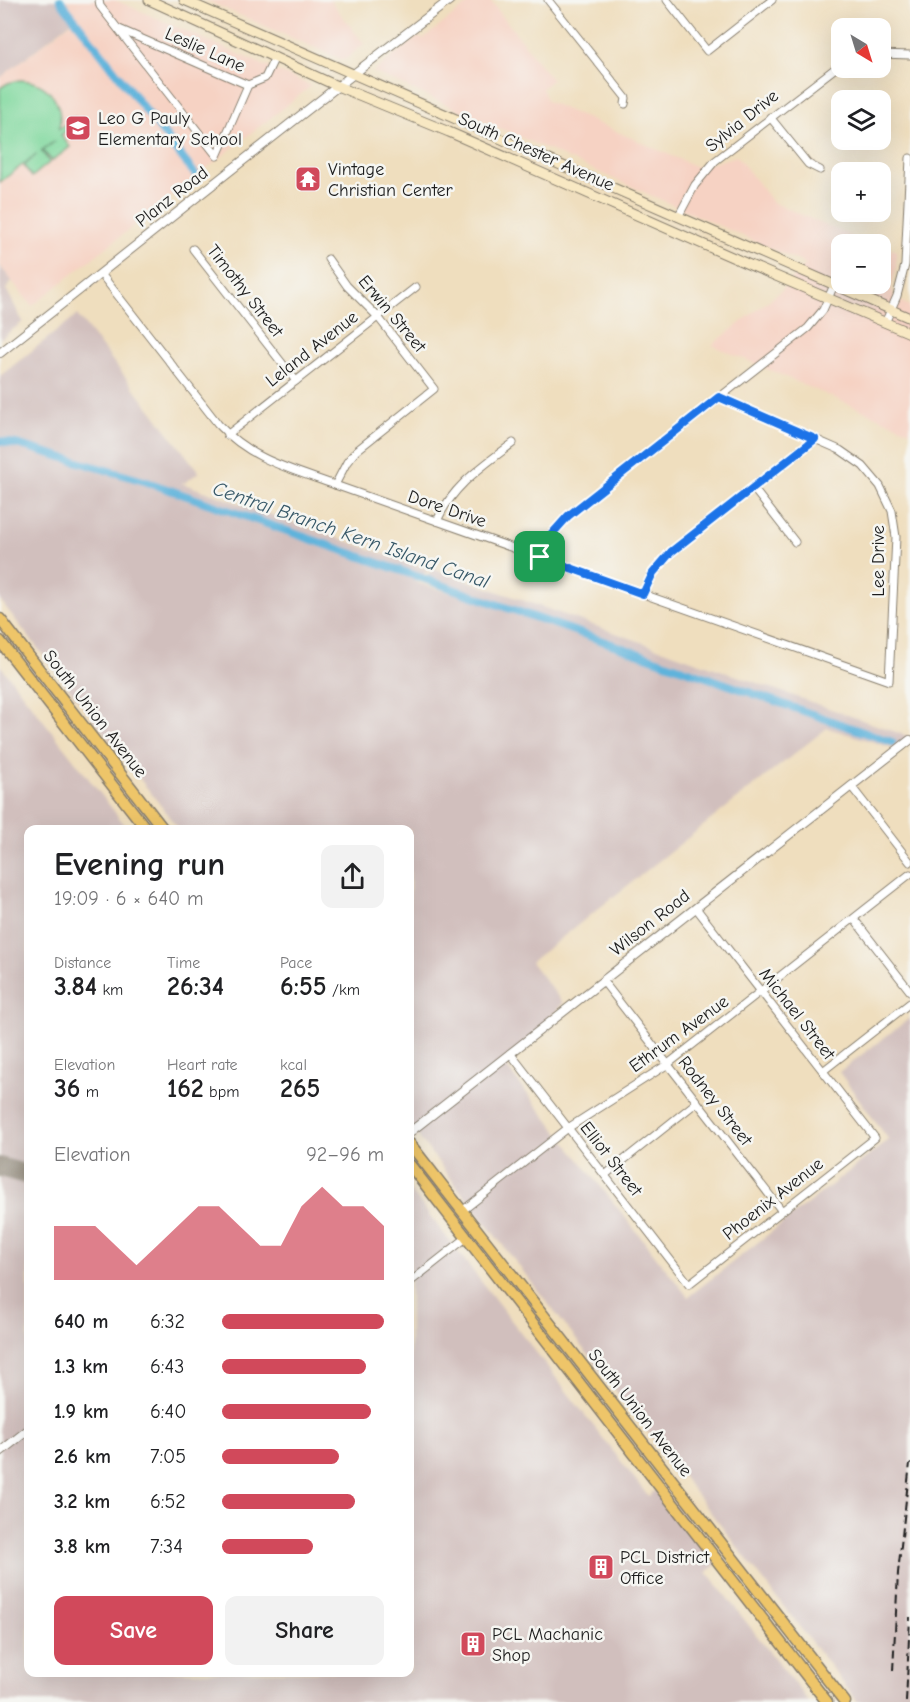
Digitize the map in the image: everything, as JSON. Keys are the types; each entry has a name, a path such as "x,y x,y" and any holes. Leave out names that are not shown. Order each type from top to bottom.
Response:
{"main road":[{"name":"South Chester Avenue","path":"149,0 337,86 449,132 910,333"},
{"name":"South Chester Avenue","path":"184,0 831,284"},
{"name":"South Chester Avenue","path":"854,294 910,318"},
{"name":"South Union Avenue","path":"0,619 4,632 160,825"},
{"name":"South Union Avenue","path":"0,641 143,825"},
{"path":"64,722 75,728 104,763 120,773"},
{"path":"127,803 133,802 137,805 152,825"},
{"name":"South Union Avenue","path":"414,1149 844,1702"},
{"name":"South Union Avenue","path":"414,1170 827,1702"},
{"path":"558,1356 570,1360 604,1403 613,1405"},
{"path":"606,1417 613,1416 642,1454 652,1456"},
{"path":"651,1476 670,1490 684,1506 693,1508"},
{"path":"694,1531 709,1538 739,1576 743,1579 747,1576"},
{"path":"745,1596 759,1605 785,1637 800,1646"},
{"path":"799,1665 806,1664 836,1702"}],"street":[{"path":"99,0 100,6 217,156 248,85 265,78 275,57"},
{"name":"Planz Road","path":"0,353 352,74 450,0"},
{"path":"548,0 626,98 625,104"},
{"path":"667,0 706,51 772,0"},
{"name":"Leslie Lane","path":"116,27 248,85"},
{"path":"891,54 910,55"},
{"name":"Sylvia Drive","path":"678,217 695,185 705,172 770,117 831,71"},
{"path":"770,117 808,164 820,170"},
{"path":"885,322 897,296 905,265 910,158"},
{"name":"Timothy Street","path":"193,249 296,381"},
{"name":"Erwin Street","path":"328,259 347,286 378,317 434,389 356,451 335,485"},
{"name":"Dore Drive","path":"100,274 227,435 265,460 889,681"},
{"name":"Leland Avenue","path":"227,435 416,287"},
{"path":"540,557 551,535 568,516 808,328 824,310 831,293"},
{"name":"Lee Drive","path":"719,397 840,450 863,466 880,486 892,511 896,537 889,681"},
{"path":"643,594 653,573 671,552 815,439"},
{"path":"437,521 443,508 459,486 513,443"},
{"path":"753,488 795,542"},
{"name":"Wilson Road","path":"414,1129 910,740"},
{"path":"851,786 910,862"},
{"name":"Ethrum Avenue","path":"462,1211 568,1128 668,1064 910,874"},
{"name":"Michael Street","path":"696,908 875,1138"},
{"path":"854,918 910,991"},
{"name":"Rodney Street","path":"603,981 782,1211"},
{"path":"823,1071 910,1003"},
{"name":"Elliot Street","path":"510,1053 690,1284"},
{"path":"605,1175 697,1102"},
{"name":"Phoenix Avenue","path":"690,1284 875,1138"},
{"path":"414,1279 466,1238"},
{"path":"0,1452 24,1433"}],"shaded area":[{"path":"0,0 55,0 72,21 0,78"},
{"name":"Leo G Pauly Elementary School","path":"55,0 115,0 311,86 32,306 0,266 0,78 72,22"},
{"path":"205,0 330,0 364,44 346,59 341,59"},
{"path":"473,0 490,0 552,80 542,88 547,101 697,167 737,156 772,202 846,234 831,234 831,294 891,294 891,288 896,299 910,306 910,431 712,345 781,291 806,264 373,72 418,37 423,39"},
{"path":"891,250 896,250 896,268 891,288"},
{"path":"0,266 12,281 6,289 23,322 0,339"},
{"path":"77,315 199,472 181,483 429,570 414,582 454,594 419,581 434,569 910,737 897,749 827,728 531,962 563,1003 507,1068 688,1297 889,1140 839,1072 910,1018 910,1702 858,1702 414,1131 414,825 176,825 0,600 0,376"},
{"path":"0,665 125,825 24,825 24,1677 414,1677 414,1195 648,1496 660,1487 719,1562 707,1572 809,1702 0,1702"}],"green space":[{"path":"20,80 39,84 52,95 59,111 59,129 75,117 79,122 61,135 70,147 52,161 43,151 55,141 41,151 50,162 32,177 24,166 37,154 0,182 0,88"}],"waterway":[{"path":"60,0 198,178"},
{"name":"Central Branch Kern Island Canal","path":"0,441 144,481 892,742"}],"taxiway":[{"path":"0,1167 24,1174"}],"railway":[{"path":"893,1671 898,1573 910,1463"},
{"path":"906,1702 910,1617"}],"place":[{"name":"Leo G Pauly Elementary School","path":"78,128"},
{"name":"Vintage Christian Center","path":"308,179"},
{"name":"PCL District Office","path":"601,1567"},
{"name":"PCL Machanic Shop","path":"473,1644"}],"route":[{"path":"719,397 815,439 671,552 653,573 643,594 540,557 551,535 568,516 719,397"}]}
